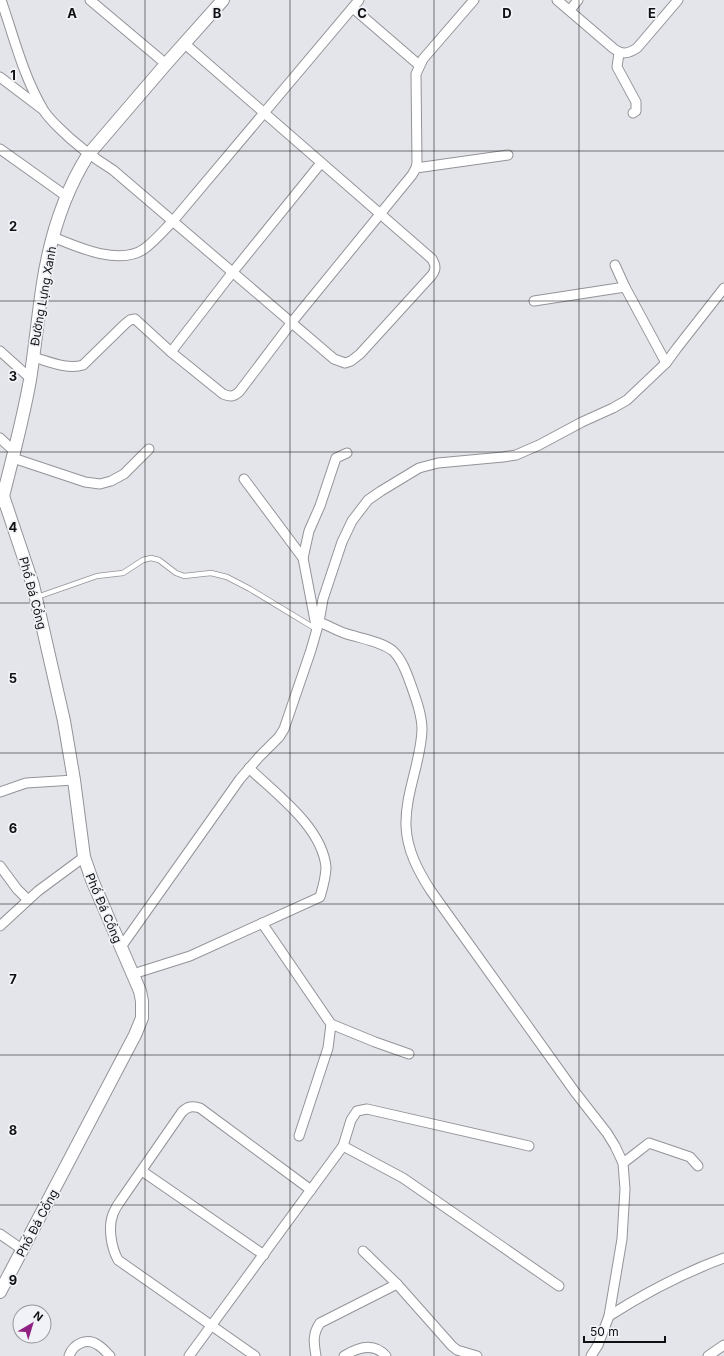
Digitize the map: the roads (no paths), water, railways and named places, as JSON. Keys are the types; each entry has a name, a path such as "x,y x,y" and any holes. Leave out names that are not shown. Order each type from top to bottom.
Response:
{"street":[{"path":"1,0 23,68 44,111"},
{"path":"89,0 166,64"},
{"name":"Đường Lựng Xanh","path":"2,498 22,425 43,281 53,237 66,196 88,155 223,0"},
{"path":"53,237 96,253 122,255 135,253 144,249 173,221 359,0"},
{"path":"33,357 63,365 83,365 125,324 130,320 135,319 171,352 223,394 229,397 235,396 292,322 416,168 416,74 419,65 474,0"},
{"path":"558,0 619,52 625,53 637,48 678,0"},
{"path":"570,10 578,0"},
{"path":"353,8 419,65"},
{"path":"0,77 44,111 88,155 113,170 334,359 345,363 351,361 360,354 432,275 435,270 435,265 432,259 184,44"},
{"path":"619,52 617,67 636,102 636,111 633,113"},
{"path":"0,149 66,196"},
{"path":"416,168 508,155"},
{"path":"171,352 232,273 321,163"},
{"path":"615,265 625,287 666,363"},
{"path":"534,301 625,287"},
{"path":"121,947 249,768 279,737 284,728 311,650 318,626 323,599 342,542 352,521 368,500 419,468 438,463 516,455 527,451 627,400 666,363 676,348 724,288"},
{"path":"0,352 30,378"},
{"path":"0,438 14,455 85,482 100,484 112,481 124,474 149,449"},
{"path":"302,558 309,531 320,506 336,458 347,453"},
{"path":"244,479 302,558 318,626"},
{"name":"Phố Đá Cổng","path":"0,1292 135,1035 142,1018 140,991 92,880 84,857 74,780 64,721 35,597 2,498"},
{"path":"318,626 382,645 392,650 398,657 408,675 422,728 421,743 410,795 406,824 411,853 419,872 552,1061 607,1133 623,1162 625,1196 622,1239 609,1316 598,1345 591,1356"},
{"path":"133,974 190,956 320,897 326,866 319,844 312,832 288,805 249,768"},
{"path":"0,792 26,783 74,780"},
{"path":"0,926 38,891 84,857"},
{"path":"0,866 16,889 28,900"},
{"path":"262,923 331,1024 409,1054"},
{"path":"299,1136 328,1048 331,1024"},
{"path":"255,1356 118,1260 114,1252 112,1241 111,1225 113,1215 121,1200 182,1112 188,1106 200,1108 311,1190"},
{"path":"189,1356 343,1146 350,1120 357,1111 368,1108 529,1146"},
{"path":"623,1162 631,1158 649,1143 690,1157 698,1166"},
{"path":"343,1146 403,1178 559,1286"},
{"path":"142,1170 264,1255"},
{"path":"0,1234 23,1250"},
{"path":"364,1251 397,1284 452,1346 458,1350 477,1356"},
{"path":"609,1316 630,1302 674,1279 724,1258"},
{"path":"316,1356 314,1339 315,1332 320,1323 397,1284"},
{"path":"69,1356 73,1348 87,1342 98,1345 110,1356"},
{"path":"708,1356 724,1345"},
{"path":"344,1356 356,1350 370,1347 375,1348 386,1356"}],"lane":[{"path":"35,597 97,576 123,573 143,560 151,558 159,560 176,573 184,576 211,573 228,577 318,626"}]}
